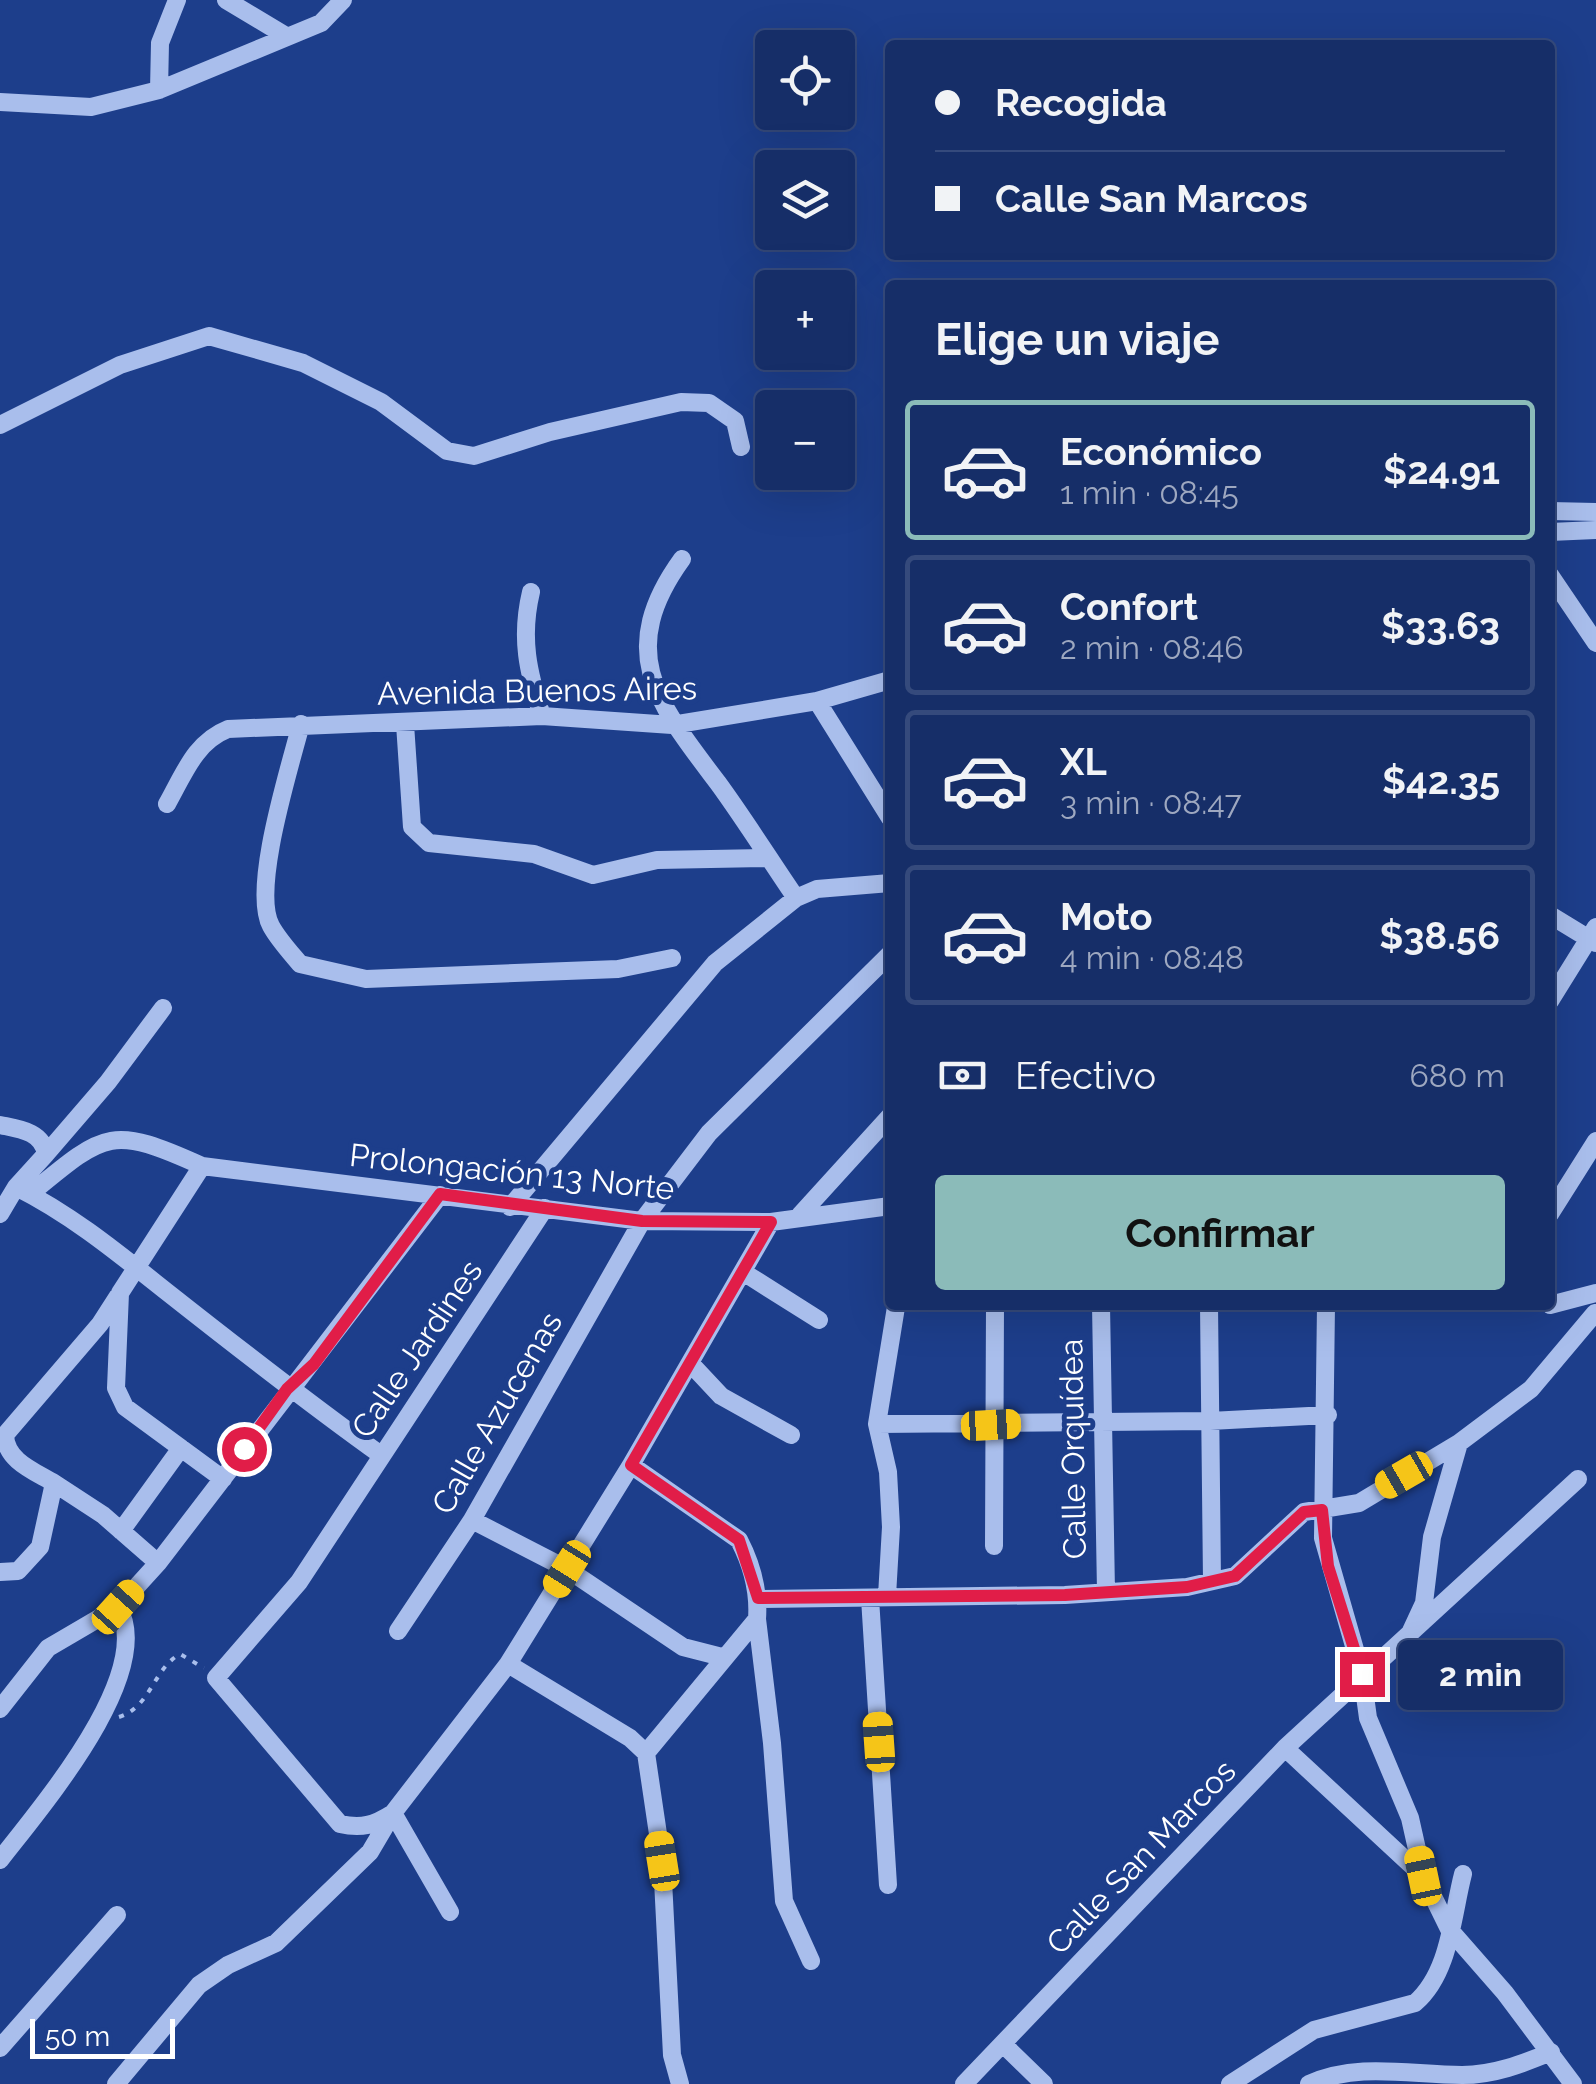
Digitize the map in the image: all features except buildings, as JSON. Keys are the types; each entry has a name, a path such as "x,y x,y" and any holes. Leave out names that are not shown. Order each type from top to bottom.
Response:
{"street":[{"path":"160,90 160,43 177,0"},
{"path":"226,0 286,36"},
{"path":"0,102 91,107 160,90 321,23 343,0"},
{"path":"0,425 120,365 209,336 303,363 381,402 447,451 474,456 550,432 681,402 709,403 735,421 742,447"},
{"path":"1555,512 1596,512"},
{"path":"1555,532 1596,530"},
{"path":"682,559 659,591 650,631 650,681 672,725 796,898"},
{"path":"1555,582 1596,642"},
{"path":"530,592 524,618 524,661 542,716"},
{"name":"Avenida Buenos Aires","path":"168,804 195,753 211,736 228,730 542,716 672,725 817,701 885,681"},
{"path":"817,701 885,810"},
{"path":"301,724 271,844 265,900 269,924 300,964 366,979 618,969 672,958"},
{"path":"405,724 412,827 430,843 534,854 593,874 658,860 769,858"},
{"path":"510,1206 715,963 796,898 817,889 885,883"},
{"path":"1555,917 1594,936 1555,994"},
{"name":"Calle Azucenas","path":"398,1631 472,1520 642,1221 708,1134 885,959"},
{"path":"2,1211 23,1190 46,1154 108,1082 163,1008"},
{"path":"800,1215 885,1122"},
{"path":"0,1125 36,1136 46,1154"},
{"name":"Prolongación 13 Norte","path":"23,1190 84,1149 111,1138 142,1139 202,1166 642,1221 771,1222 800,1215 885,1206"},
{"path":"1555,1206 1596,1141"},
{"path":"158,1563 121,1531 16,1460 6,1447 5,1434 100,1324 202,1166"},
{"path":"23,1190 138,1266 287,1389 382,1455"},
{"path":"0,1709 48,1648 118,1607 158,1563 287,1389 314,1364 440,1194"},
{"name":"Calle Jardines","path":"216,1678 299,1582 545,1208"},
{"path":"116,2084 199,1985 228,1965 276,1944 370,1852 393,1813 508,1664 631,1465 771,1222"},
{"path":"743,1272 819,1320"},
{"path":"120,1293 116,1388 125,1407 223,1478"},
{"path":"1555,1305 1594,1304"},
{"path":"758,1598 1106,1592 1187,1587 1235,1576 1304,1512 1359,1503 1459,1443 1531,1389 1594,1304"},
{"path":"888,1885 878,1597 891,1527 888,1472 877,1424 896,1310"},
{"path":"994,1546 991,1425 995,1310"},
{"name":"Calle Orquídea","path":"1101,1310 1106,1592"},
{"path":"1209,1310 1212,1581"},
{"path":"1326,1310 1328,1415 1322,1510 1328,1566 1362,1674 1368,1718 1410,1818 1423,1876 1448,1929 1551,2052 1572,2084"},
{"path":"691,1364 721,1396 791,1436"},
{"path":"877,1424 1210,1421 1328,1415"},
{"path":"1406,1640 1424,1604 1432,1537 1459,1443"},
{"path":"121,1531 181,1448"},
{"path":"631,1465 739,1540 758,1598 756,1619 772,1743 784,1901 811,1961"},
{"name":"Calle San Marcos","path":"964,2084 1286,1748 1578,1479"},
{"path":"0,1572 18,1572 40,1547 54,1483"},
{"path":"472,1520 567,1569 683,1648 722,1657"},
{"path":"0,1860 62,1779 96,1725 125,1662 128,1625 118,1607"},
{"path":"680,2084 672,2055 662,1861 646,1752 756,1619"},
{"path":"508,1664 646,1752"},
{"path":"216,1678 340,1824 356,1828 373,1825 393,1813"},
{"path":"1286,1748 1423,1876"},
{"path":"393,1813 450,1912"},
{"path":"1230,2084 1314,2030 1416,2003 1440,1974 1463,1874"},
{"path":"0,2048 116,1914"},
{"path":"1004,2045 1044,2084"},
{"path":"1309,2084 1331,2074 1380,2070 1488,2072 1517,2066 1551,2052"}],"path":[{"path":"96,1725 132,1713 165,1662 180,1654 216,1678"}],"route":[{"path":"244,1449 287,1389 314,1364 414,1224 440,1194 642,1221 771,1222 631,1465 739,1540 758,1598 998,1592 1065,1595 1187,1587 1235,1576 1288,1524 1304,1512 1322,1510 1328,1566 1362,1674"}]}
